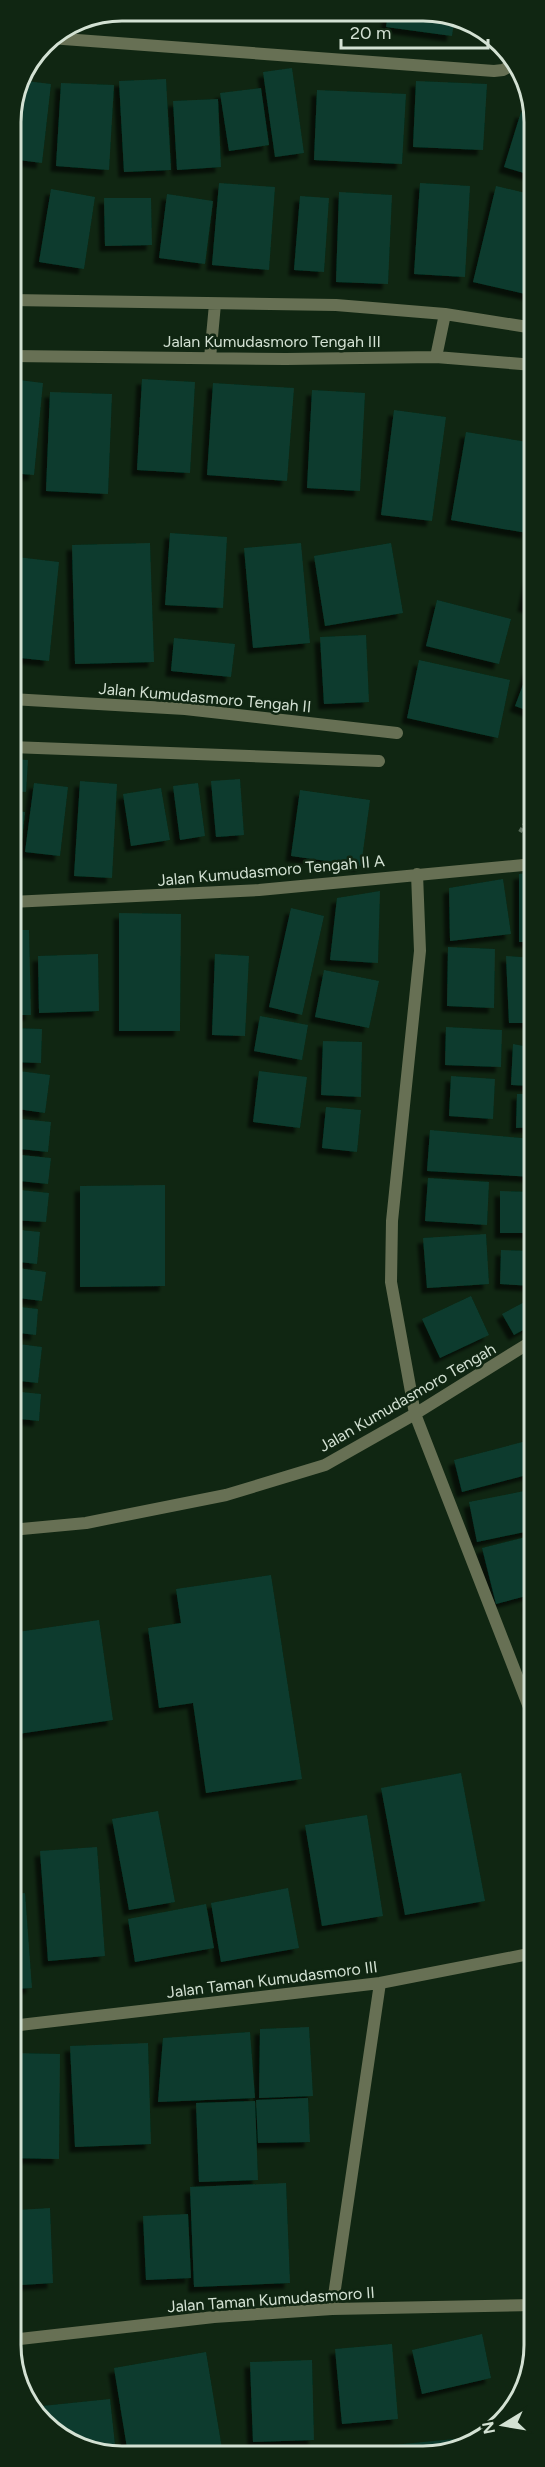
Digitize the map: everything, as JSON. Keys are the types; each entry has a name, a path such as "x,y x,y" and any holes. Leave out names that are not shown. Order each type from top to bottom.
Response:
{"street":[{"path":"64,39 494,71 508,67"},
{"path":"21,300 336,305 445,314 524,326"},
{"path":"210,358 215,304"},
{"path":"436,357 445,314"},
{"name":"Jalan Kumudasmoro Tengah III","path":"21,356 436,357 524,364"},
{"name":"Jalan Kumudasmoro Tengah II","path":"21,700 185,708 397,733"},
{"path":"21,747 379,761"},
{"name":"Jalan Kumudasmoro Tengah II A","path":"21,902 259,890 524,865"},
{"path":"417,874 420,951 392,1221 391,1282 415,1414 524,1694"},
{"name":"Jalan Kumudasmoro Tengah","path":"21,1529 86,1523 226,1496 325,1465 415,1414 524,1346"},
{"name":"Jalan Taman Kumudasmoro III","path":"21,2025 380,1983 524,1955"},
{"path":"332,2309 380,1983"},
{"name":"Jalan Taman Kumudasmoro II","path":"21,2339 214,2317 332,2309 524,2305"}],"building":[{"path":"387,21 423,21 453,26 452,36 386,27"},
{"path":"292,68 304,153 275,157 263,72"},
{"path":"166,79 171,170 124,172 119,81"},
{"path":"29,81 51,84 42,163 21,160 21,115"},
{"path":"416,81 487,84 483,150 413,147"},
{"path":"61,83 114,85 109,170 56,166"},
{"path":"261,88 269,145 229,151 220,93"},
{"path":"317,90 406,94 402,164 314,160"},
{"path":"218,99 221,167 177,170 173,101"},
{"path":"521,112 523,113 524,173 504,167"},
{"path":"219,183 275,187 269,270 212,265"},
{"path":"420,183 470,186 465,277 414,274"},
{"path":"496,186 524,193 524,294 473,282"},
{"path":"51,189 95,197 84,269 39,262"},
{"path":"339,192 392,195 388,284 336,282"},
{"path":"167,194 213,201 205,264 159,258"},
{"path":"300,196 329,198 324,272 294,270"},
{"path":"104,198 151,198 152,245 105,246"},
{"path":"142,379 195,382 190,473 137,470"},
{"path":"21,380 43,383 34,475 21,474"},
{"path":"213,383 294,388 287,481 207,475"},
{"path":"312,390 365,393 360,491 307,488"},
{"path":"50,392 112,394 108,494 46,491"},
{"path":"394,410 446,417 432,521 381,515"},
{"path":"466,432 524,441 524,532 451,520"},
{"path":"170,533 227,537 223,608 165,605"},
{"path":"150,543 154,662 75,664 72,545"},
{"path":"301,543 310,643 253,648 244,548"},
{"path":"391,543 403,613 325,626 314,556"},
{"path":"21,557 59,562 49,661 21,658"},
{"path":"437,600 511,619 499,664 426,646"},
{"path":"366,635 369,702 324,704 320,637"},
{"path":"174,638 235,644 231,677 171,671"},
{"path":"419,660 510,680 498,738 407,718"},
{"path":"524,682 524,709 515,706"},
{"path":"21,760 28,760 26,792 21,792"},
{"path":"240,779 244,835 216,837 211,781"},
{"path":"80,781 117,784 112,878 74,876"},
{"path":"34,783 68,787 60,856 25,852"},
{"path":"198,783 205,836 180,840 173,786"},
{"path":"161,788 170,840 131,846 123,794"},
{"path":"300,790 370,800 361,866 291,856"},
{"path":"21,811 25,812 21,848"},
{"path":"524,873 524,942 519,942 519,874"},
{"path":"503,879 511,934 450,941 449,888"},
{"path":"380,891 378,963 330,960 337,898"},
{"path":"291,908 324,916 302,1015 269,1007"},
{"path":"119,913 181,914 180,1031 119,1031"},
{"path":"21,930 29,930 31,1015 21,1015"},
{"path":"448,947 495,949 494,1008 447,1006"},
{"path":"98,954 99,1011 39,1013 38,956"},
{"path":"215,954 249,956 245,1036 212,1035"},
{"path":"506,956 524,957 524,1023 509,1023"},
{"path":"324,970 379,981 369,1028 315,1017"},
{"path":"260,1016 308,1025 302,1060 254,1051"},
{"path":"446,1027 502,1030 501,1067 445,1065"},
{"path":"21,1028 42,1029 41,1063 21,1062"},
{"path":"323,1041 362,1042 361,1097 321,1095"},
{"path":"513,1044 524,1046 524,1086 511,1085"},
{"path":"21,1071 50,1075 45,1113 21,1109"},
{"path":"259,1071 307,1077 300,1128 253,1122"},
{"path":"451,1076 495,1079 493,1119 449,1116"},
{"path":"517,1094 524,1094 524,1128 516,1128"},
{"path":"326,1107 361,1110 357,1152 322,1148"},
{"path":"21,1119 51,1122 48,1152 21,1149"},
{"path":"430,1130 524,1138 524,1176 427,1171"},
{"path":"21,1155 51,1158 48,1184 21,1181"},
{"path":"428,1178 489,1182 487,1225 425,1221"},
{"path":"165,1185 165,1286 80,1287 80,1186"},
{"path":"21,1190 49,1193 46,1222 21,1221"},
{"path":"500,1191 524,1192 524,1233 500,1233"},
{"path":"21,1230 40,1232 37,1264 21,1262"},
{"path":"486,1234 489,1284 427,1288 423,1238"},
{"path":"501,1250 524,1251 524,1285 500,1284"},
{"path":"21,1268 46,1272 42,1301 21,1298"},
{"path":"471,1296 489,1335 440,1358 422,1319"},
{"path":"524,1302 524,1330 514,1335 502,1314"},
{"path":"21,1307 38,1309 36,1335 21,1333"},
{"path":"21,1344 42,1347 38,1383 21,1381"},
{"path":"21,1392 41,1394 39,1421 21,1419"},
{"path":"524,1442 524,1476 462,1492 454,1460"},
{"path":"524,1491 524,1532 477,1542 469,1502"},
{"path":"524,1538 524,1597 496,1604 482,1548"},
{"path":"271,1575 302,1779 206,1793 193,1703 159,1708 148,1628 181,1623 176,1589"},
{"path":"99,1620 113,1720 21,1734 21,1632"},
{"path":"461,1773 485,1901 405,1915 381,1788"},
{"path":"158,1811 175,1902 129,1910 112,1819"},
{"path":"367,1815 383,1916 322,1926 305,1825"},
{"path":"97,1847 105,1956 48,1961 40,1851"},
{"path":"288,1888 299,1948 221,1962 211,1903"},
{"path":"21,1893 25,1893 32,1988 21,1989"},
{"path":"206,1904 214,1948 135,1962 128,1919"},
{"path":"309,2027 313,2096 259,2098 260,2029"},
{"path":"250,2032 255,2098 158,2102 163,2038"},
{"path":"148,2043 151,2144 75,2147 70,2046"},
{"path":"21,2053 60,2054 59,2159 21,2158"},
{"path":"308,2098 310,2142 258,2143 256,2100"},
{"path":"255,2101 258,2180 199,2182 196,2103"},
{"path":"286,2183 290,2283 194,2287 190,2187"},
{"path":"50,2208 53,2283 21,2285 21,2210"},
{"path":"188,2214 191,2278 146,2280 143,2216"},
{"path":"482,2334 491,2378 422,2394 412,2350"},
{"path":"392,2344 398,2419 342,2424 335,2349"},
{"path":"206,2352 222,2446 127,2446 114,2368"},
{"path":"312,2360 314,2440 253,2442 250,2362"},
{"path":"110,2399 115,2445 89,2441 77,2436 50,2417 42,2406"},
{"path":"463,2438 437,2445 383,2446"}]}
